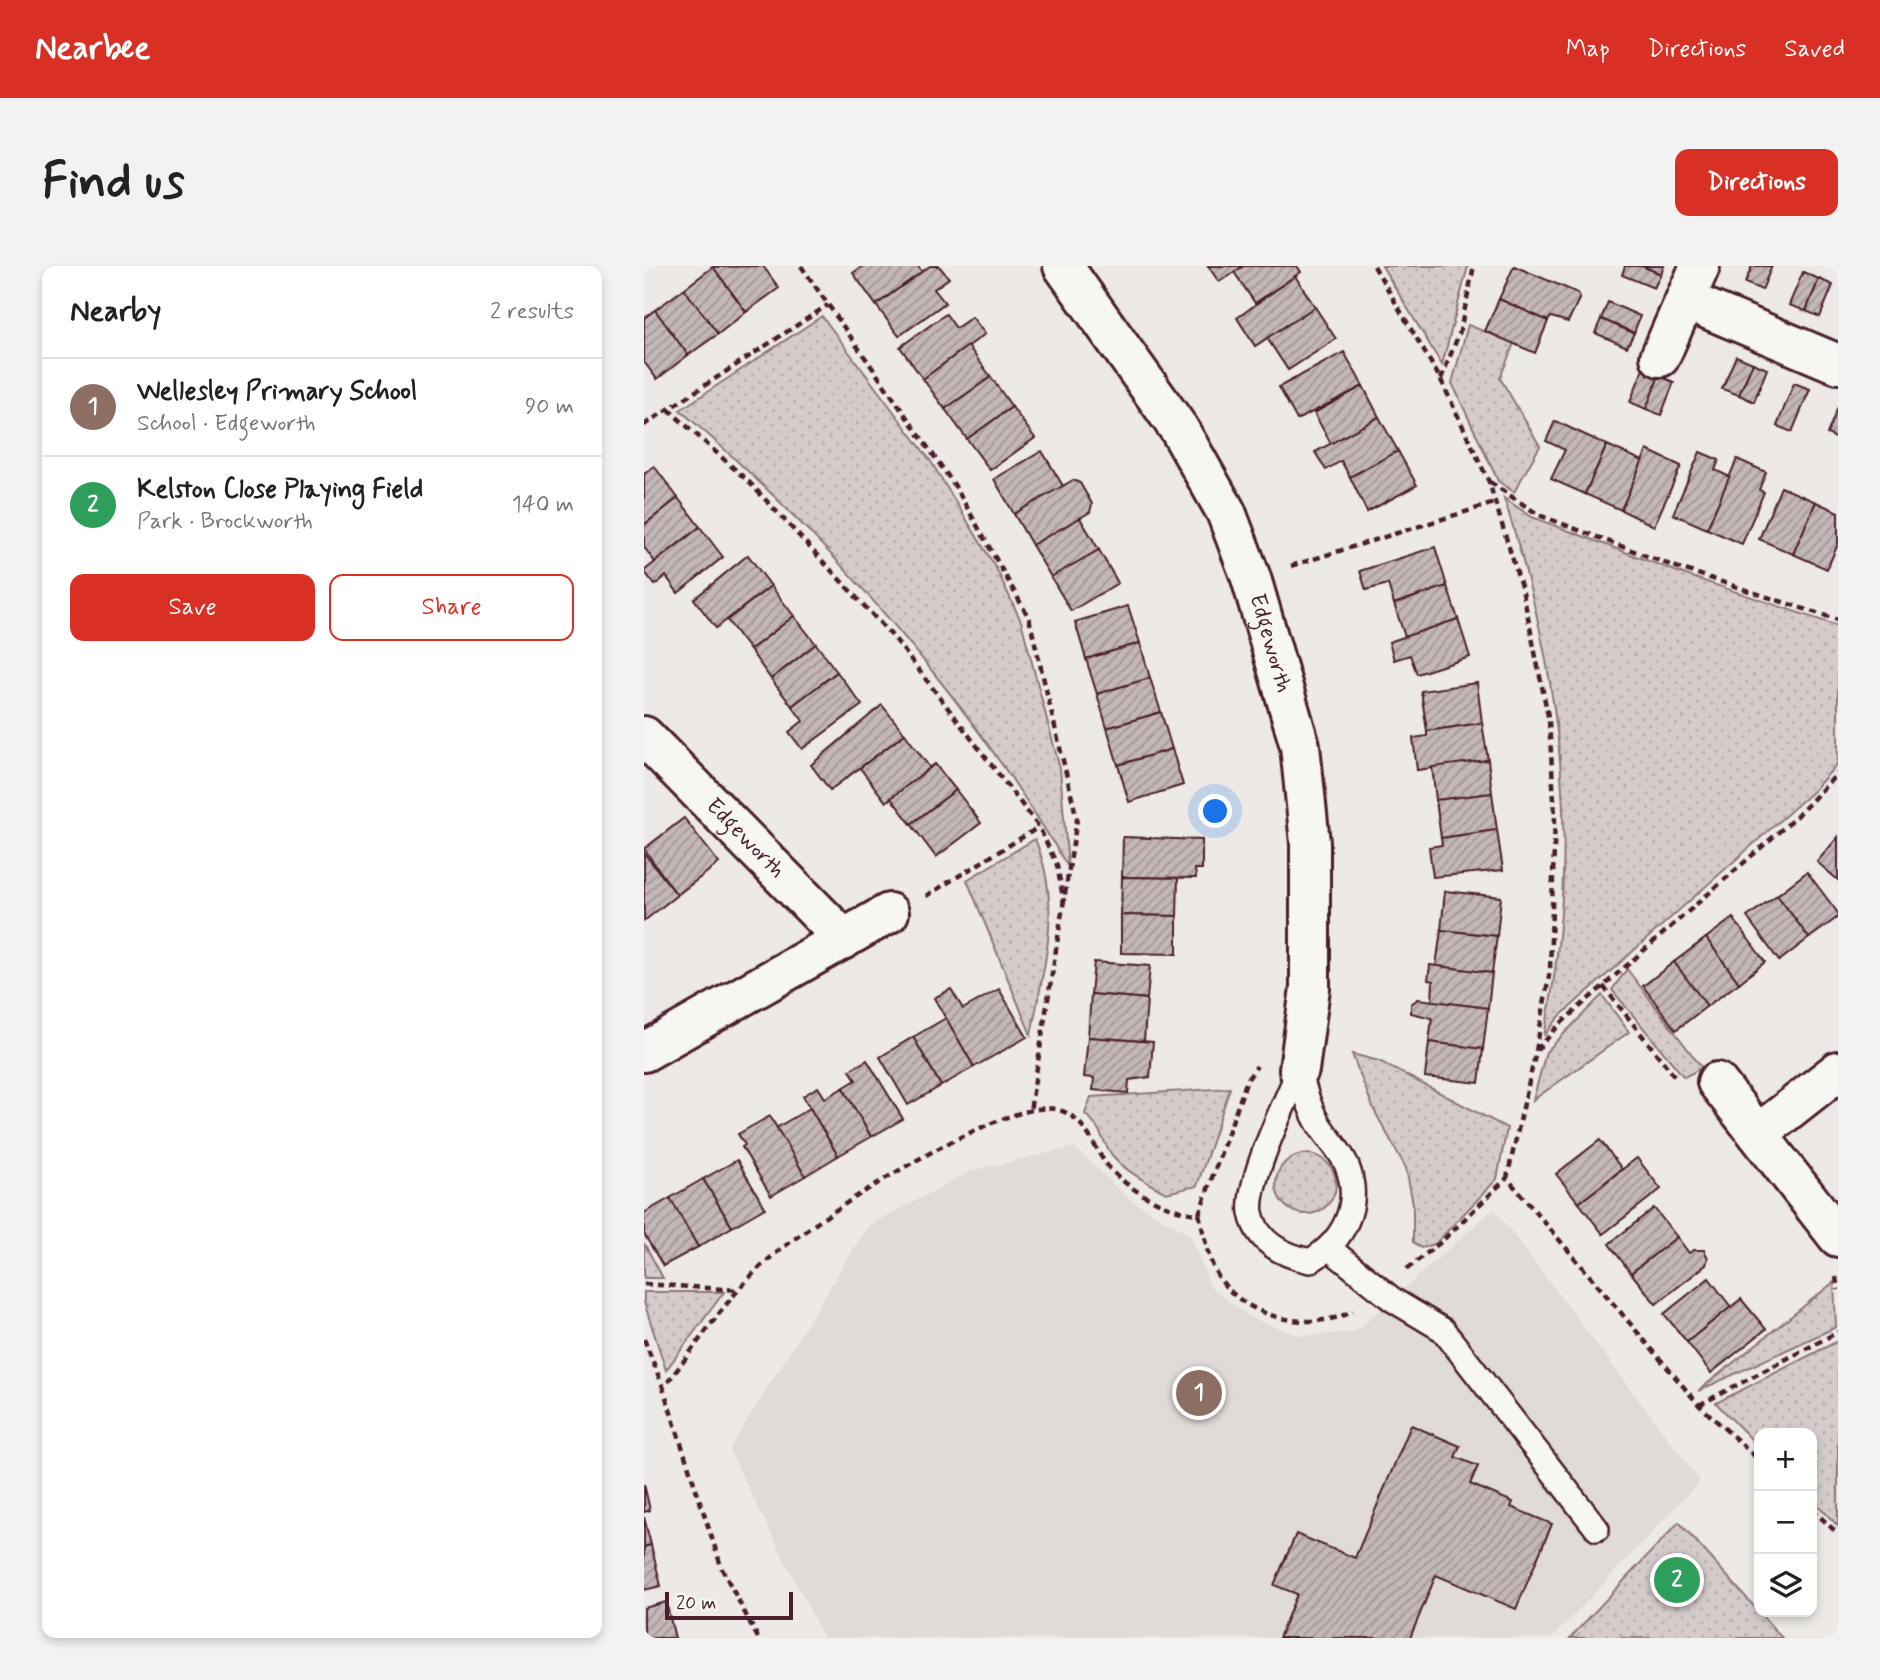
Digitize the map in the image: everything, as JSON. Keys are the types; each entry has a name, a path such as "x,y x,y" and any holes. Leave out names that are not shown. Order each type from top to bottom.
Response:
{"street":[{"name":"Edgeworth","path":"1063,266 1179,429 1226,512 1251,578 1300,746 1310,842 1310,988 1299,1070"},
{"path":"1660,357 1693,283 1838,364"},
{"name":"Edgeworth","path":"644,736 844,939"},
{"path":"644,1052 890,913"},
{"path":"1758,1134 1838,1071"},
{"path":"1717,1082 1838,1237"}],"lane":[{"name":"Edgeworth","path":"1299,1070 1315,1119 1347,1165 1353,1202 1342,1234 1330,1249 1310,1261 1285,1255 1262,1237 1251,1212 1257,1173 1299,1070"},
{"path":"1330,1249 1393,1300 1443,1330 1597,1530"}],"path":[{"path":"801,266 955,486 1028,618 1077,819 1065,907 1030,1111"},
{"path":"1374,266 1441,380 1489,482 1523,593 1549,721 1555,817 1550,970 1536,1051 1507,1178 1699,1405 1754,1455"},
{"path":"1441,380 1460,331 1474,266"},
{"path":"644,425 828,305"},
{"path":"668,409 749,481 895,639 1039,827 1057,865 1065,907"},
{"path":"1489,482 1539,514 1673,566 1838,620"},
{"path":"1251,578 1494,503"},
{"path":"1536,1051 1560,1024 1797,817 1838,774"},
{"path":"890,913 902,911 1039,827"},
{"path":"1603,986 1686,1092 1717,1082"},
{"path":"663,1388 739,1290 761,1266 791,1242 903,1166 1006,1116 1054,1108 1073,1116 1116,1174 1164,1205 1184,1213 1199,1213 1247,1080 1263,1057"},
{"path":"1838,1275 1838,1290"},
{"path":"644,1284 739,1290"},
{"path":"1699,1405 1838,1332"},
{"path":"644,1339 663,1388 722,1569 758,1637"},
{"path":"1817,1514 1838,1534"}],"shaded area":[{"path":"1382,266 1468,266 1442,365"},
{"path":"822,316 930,460 996,568 1021,621 1060,769 1068,867 986,741 892,623 790,512 680,410"},
{"path":"1468,325 1514,343 1500,378 1540,446 1514,492 1498,481 1452,383"},
{"path":"1504,498 1532,517 1686,575 1838,626 1838,763 1813,791 1559,1017 1544,1036 1556,966 1562,898 1564,831 1560,765 1553,699 1540,632"},
{"path":"1035,839 1048,889 1049,913 1045,960 1031,1035 967,880"},
{"path":"1627,969 1702,1068 1684,1077 1612,990"},
{"path":"1602,995 1629,1032 1533,1100 1546,1052"},
{"path":"1352,1054 1379,1061 1507,1128 1497,1179 1435,1244 1421,1248 1413,1242 1413,1204 1406,1168 1374,1110"},
{"path":"1230,1088 1197,1186 1166,1193 1124,1167 1112,1155 1094,1123 1085,1114 1091,1097"},
{"path":"1074,1147 1130,1200 1190,1235 1211,1288 1251,1318 1300,1336 1355,1332 1494,1209 1700,1481 1552,1638 824,1638 729,1450 868,1226 971,1171"},
{"path":"1306,1154 1327,1163 1336,1184 1327,1205 1306,1214 1285,1205 1276,1184 1285,1163"},
{"path":"644,1243 663,1278 644,1278"},
{"path":"1834,1282 1836,1327 1698,1391"},
{"path":"644,1292 724,1292 666,1370 644,1302"},
{"path":"1838,1341 1838,1526 1817,1504 1817,1428 1754,1428 1754,1442 1716,1403"},
{"path":"1679,1522 1754,1606 1754,1617 1763,1617 1782,1638 1570,1638"}],"building":[{"path":"763,266 779,288 746,312 713,267"},
{"path":"863,266 918,266 922,272 876,305 853,273"},
{"path":"930,266 939,266 949,278 934,289 945,303 899,336 876,305"},
{"path":"1208,266 1244,266 1219,282"},
{"path":"1244,266 1297,266 1301,272 1255,303 1234,272"},
{"path":"1514,266 1578,293 1580,297 1568,322 1551,317 1548,321 1499,299"},
{"path":"1625,266 1642,266 1661,274 1654,288 1622,275"},
{"path":"1642,266 1664,266 1661,274"},
{"path":"1752,266 1772,266 1762,290 1745,283"},
{"path":"713,267 746,312 718,334 684,289"},
{"path":"1803,272 1819,279 1806,311 1789,305"},
{"path":"1295,276 1315,307 1255,346 1237,318"},
{"path":"1819,279 1833,285 1820,317 1806,311"},
{"path":"684,289 718,334 688,355 655,310"},
{"path":"1499,299 1548,321 1535,353 1485,331"},
{"path":"1608,302 1640,316 1634,333 1601,319"},
{"path":"1315,307 1336,339 1288,370 1267,338"},
{"path":"655,310 688,355 657,379 644,362 644,318"},
{"path":"946,314 956,328 972,317 985,334 923,379 900,347"},
{"path":"1601,319 1634,333 1627,347 1595,333"},
{"path":"968,346 991,377 945,409 923,379"},
{"path":"1344,352 1363,386 1297,420 1279,387"},
{"path":"1736,356 1753,363 1739,395 1722,389"},
{"path":"1753,363 1767,369 1754,402 1739,395"},
{"path":"1643,369 1659,376 1646,409 1630,402"},
{"path":"1659,376 1674,382 1661,415 1646,409"},
{"path":"991,377 1012,407 967,439 945,409"},
{"path":"1794,383 1810,389 1792,432 1777,426"},
{"path":"1363,386 1379,417 1331,444 1314,413"},
{"path":"1012,407 1035,438 990,470 967,439"},
{"path":"1838,407 1838,439 1827,434"},
{"path":"1379,417 1398,451 1350,477 1341,461 1326,470 1315,452"},
{"path":"1555,421 1607,445 1585,494 1551,479 1565,450 1546,441"},
{"path":"1607,445 1643,461 1621,510 1585,494"},
{"path":"1647,450 1681,466 1654,526 1621,510"},
{"path":"1042,451 1063,486 1014,514 994,479"},
{"path":"1398,451 1417,485 1367,512 1350,477"},
{"path":"1700,452 1719,460 1715,470 1730,477 1707,529 1673,514"},
{"path":"1737,459 1766,472 1759,490 1764,492 1742,544 1707,529"},
{"path":"654,466 678,498 644,525 644,474"},
{"path":"1073,480 1080,483 1092,504 1090,512 1032,545 1014,514"},
{"path":"1781,487 1816,502 1793,554 1759,539"},
{"path":"678,498 700,527 655,562 644,547 644,525"},
{"path":"1816,502 1838,512 1838,544 1827,569 1793,554"},
{"path":"1080,518 1099,550 1051,577 1032,545"},
{"path":"700,527 723,557 678,593 666,576 655,585 644,571"},
{"path":"1435,547 1447,586 1394,604 1388,584 1366,590 1360,571"},
{"path":"1099,550 1118,583 1071,611 1051,577"},
{"path":"748,555 771,586 716,628 694,599"},
{"path":"771,586 794,616 750,650 727,620"},
{"path":"1447,586 1458,619 1405,637 1394,604"},
{"path":"1128,606 1140,643 1086,659 1075,622"},
{"path":"794,616 816,644 771,679 750,650"},
{"path":"1458,619 1470,657 1417,674 1410,655 1394,660 1389,642"},
{"path":"1140,643 1150,678 1097,694 1086,659"},
{"path":"816,644 837,672 792,706 771,679"},
{"path":"837,672 862,705 802,749 789,732 803,721 792,706"},
{"path":"1150,678 1161,712 1107,728 1097,694"},
{"path":"1477,683 1482,723 1427,731 1421,691"},
{"path":"882,705 905,734 830,790 811,765"},
{"path":"1161,712 1172,749 1118,765 1107,728"},
{"path":"1482,723 1488,760 1417,770 1413,738 1427,736 1427,731"},
{"path":"905,734 930,768 886,802 860,768"},
{"path":"1172,749 1183,785 1129,802 1118,765"},
{"path":"1488,760 1492,793 1436,800 1432,767"},
{"path":"935,764 956,790 911,824 891,798"},
{"path":"956,790 981,823 936,857 911,824"},
{"path":"1492,793 1497,830 1441,838 1436,800"},
{"path":"684,818 719,863 677,895 644,849"},
{"path":"1497,830 1503,870 1433,877 1429,847 1442,845 1441,838"},
{"path":"1123,837 1202,840 1202,869 1195,869 1196,878 1122,877"},
{"path":"1838,837 1838,880 1817,862"},
{"path":"644,853 677,895 644,921"},
{"path":"1807,872 1838,913 1838,917 1809,938 1777,895"},
{"path":"1122,877 1178,878 1177,916 1121,915"},
{"path":"1445,891 1501,897 1497,936 1441,930"},
{"path":"1777,895 1809,938 1779,961 1747,917"},
{"path":"1121,915 1177,916 1177,954 1121,953"},
{"path":"1733,918 1765,962 1739,983 1706,938"},
{"path":"1441,930 1497,936 1492,973 1436,966"},
{"path":"1706,938 1739,983 1707,1006 1674,962"},
{"path":"1094,962 1150,966 1147,999 1091,994"},
{"path":"1674,962 1707,1006 1676,1030 1643,986"},
{"path":"1430,965 1492,973 1488,1008 1432,1001 1433,981 1428,980"},
{"path":"951,989 963,1009 999,989 1027,1037 974,1067 934,998"},
{"path":"1091,994 1147,999 1144,1041 1088,1037"},
{"path":"1418,999 1488,1008 1483,1049 1429,1042 1432,1018 1411,1013 1411,1004"},
{"path":"946,1018 974,1067 941,1086 913,1037"},
{"path":"913,1037 941,1086 908,1105 880,1057"},
{"path":"1088,1037 1153,1042 1150,1077 1129,1080 1128,1093 1093,1090 1094,1078 1084,1077"},
{"path":"1429,1042 1483,1049 1479,1083 1425,1077"},
{"path":"867,1060 903,1119 871,1137 843,1088 856,1080 850,1070"},
{"path":"818,1087 825,1098 843,1088 871,1137 838,1156 803,1096"},
{"path":"810,1108 838,1156 805,1176 776,1128"},
{"path":"770,1116 805,1176 771,1196 742,1147 745,1145 738,1134"},
{"path":"1600,1140 1622,1169 1579,1203 1556,1174"},
{"path":"1637,1158 1661,1189 1603,1234 1579,1203"},
{"path":"737,1160 765,1208 732,1227 703,1179"},
{"path":"703,1179 732,1227 698,1247 670,1198"},
{"path":"670,1198 698,1247 663,1266 644,1234 644,1213"},
{"path":"1654,1208 1677,1237 1631,1273 1609,1244"},
{"path":"1677,1237 1689,1253 1704,1250 1708,1258 1706,1265 1656,1304 1631,1273"},
{"path":"1709,1278 1731,1307 1687,1342 1664,1314"},
{"path":"1741,1299 1766,1329 1711,1373 1687,1342"},
{"path":"1411,1425 1460,1446 1455,1457 1478,1466 1470,1484 1513,1502 1511,1507 1552,1524 1516,1609 1436,1575 1410,1638 1279,1638 1297,1594 1274,1585 1296,1534 1355,1558"},
{"path":"644,1484 650,1510 644,1512"},
{"path":"644,1517 651,1545 644,1547"},
{"path":"651,1545 661,1586 644,1590 644,1547"},
{"path":"666,1602 675,1638 644,1638 644,1608"}],"place":[{"name":"Wellesley Primary School","path":"1199,1393"},
{"name":"Kelston Close Playing Field","path":"1677,1580"}]}
